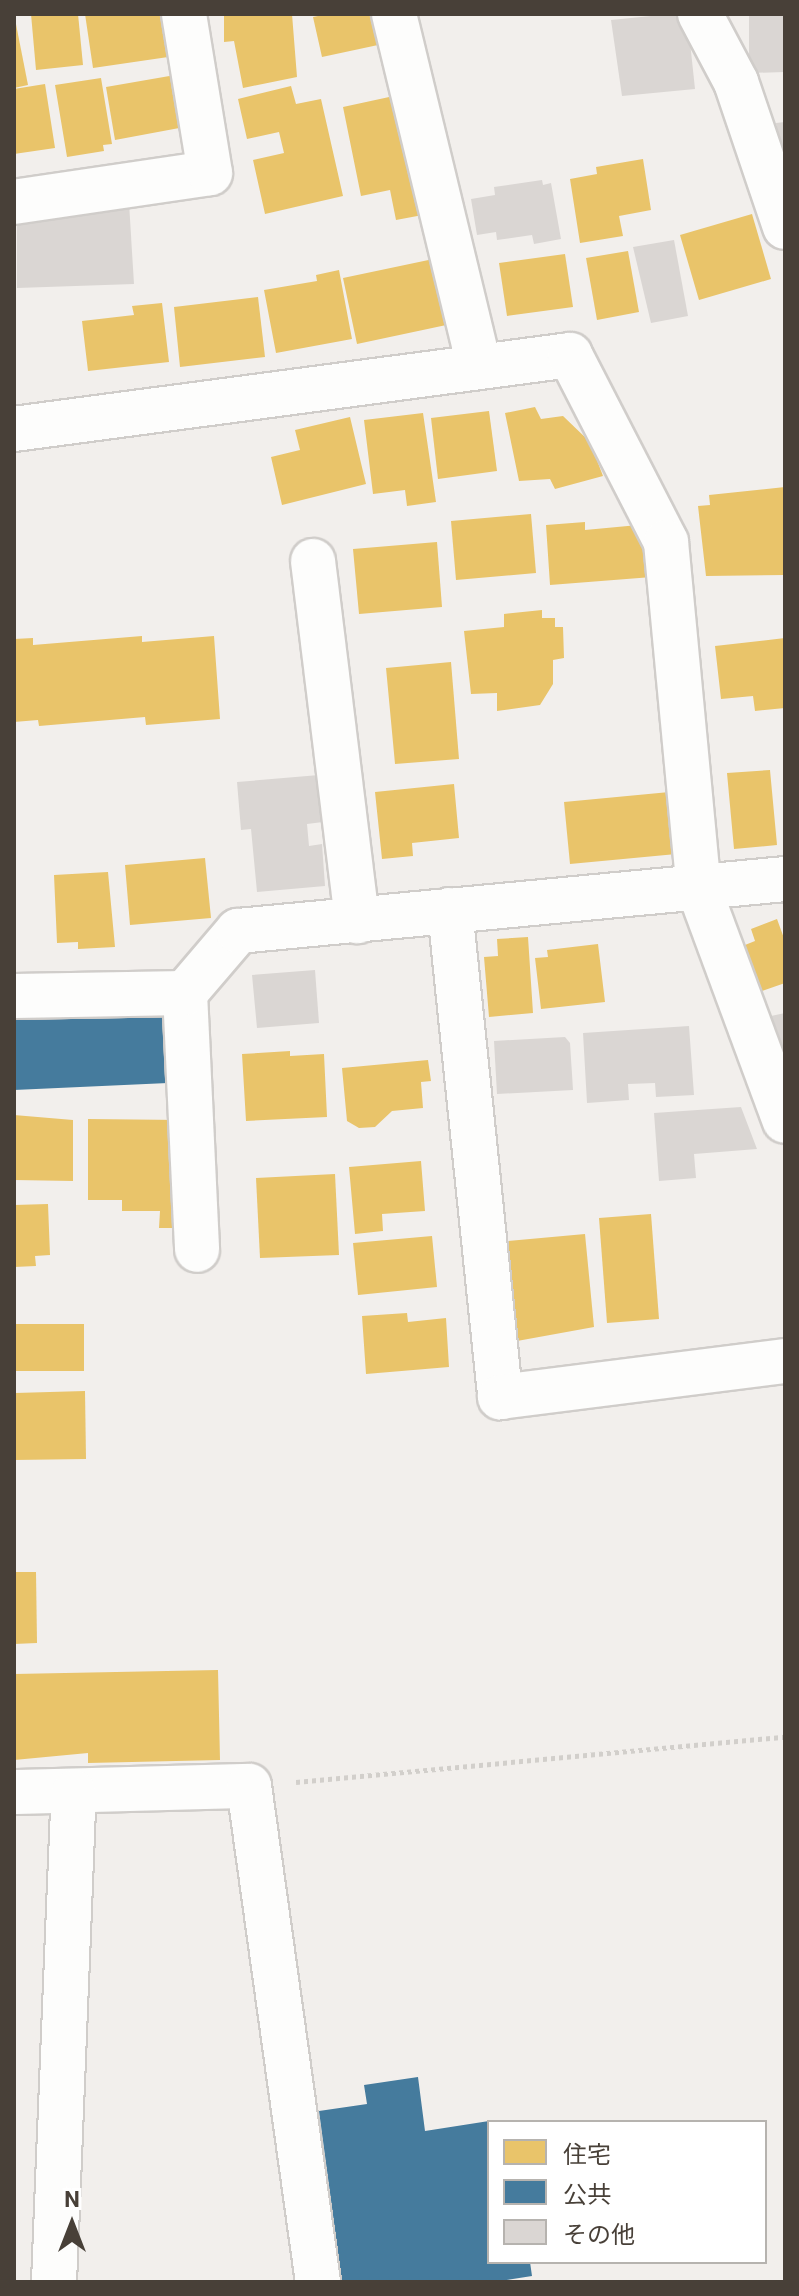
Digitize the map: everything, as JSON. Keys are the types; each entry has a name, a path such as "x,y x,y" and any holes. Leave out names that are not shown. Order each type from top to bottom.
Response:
{"street":[{"path":"14,202 210,173 184,14"},
{"path":"394,14 479,366"},
{"path":"700,14 736,82 785,227"},
{"path":"14,429 570,355 666,542 699,889 785,1121"},
{"path":"313,561 357,921"},
{"path":"197,1250 185,993 238,931 785,879"},
{"path":"450,910 500,1397 785,1361"},
{"path":"14,996 185,993"},
{"path":"14,1792 249,1786 318,2282"},
{"path":"54,2282 74,1792"}],"path":[{"path":"249,1786 785,1737"}],"building: 住宅":[{"path":"14,14 28,85 14,88"},
{"path":"31,14 78,14 83,65 36,70"},
{"path":"85,14 169,14 175,56 93,68"},
{"path":"224,14 292,14 297,77 243,88 234,41 224,42"},
{"path":"386,14 392,42 322,57 313,17"},
{"path":"181,74 190,126 115,140 106,87"},
{"path":"101,78 112,144 103,145 104,151 67,157 55,85"},
{"path":"45,84 55,148 14,154 14,89"},
{"path":"291,86 296,104 321,99 343,196 265,214 253,160 284,153 279,132 247,139 238,99"},
{"path":"403,94 428,214 396,220 390,190 361,196 343,107"},
{"path":"643,159 651,210 619,216 623,236 580,243 570,179 597,174 596,167"},
{"path":"752,214 771,279 699,300 680,235"},
{"path":"628,251 639,312 597,320 586,258"},
{"path":"565,254 573,307 507,316 499,263"},
{"path":"438,258 451,324 357,344 343,278"},
{"path":"339,270 352,339 276,353 264,290 317,281 316,275"},
{"path":"258,297 265,357 180,367 174,307"},
{"path":"162,303 169,362 88,371 82,321 134,315 132,306"},
{"path":"535,407 541,419 563,416 590,442 603,476 555,489 550,479 519,481 505,413"},
{"path":"489,411 497,471 438,479 431,418"},
{"path":"423,413 436,502 407,506 405,490 373,494 364,420"},
{"path":"350,417 366,484 282,505 271,457 300,450 295,430"},
{"path":"785,487 785,575 706,576 698,506 710,505 709,495"},
{"path":"531,514 536,573 456,580 451,521"},
{"path":"585,522 585,530 649,524 652,577 550,585 546,525"},
{"path":"437,542 442,607 359,614 353,549"},
{"path":"542,610 542,618 555,618 555,627 563,627 564,658 553,660 553,684 540,705 497,711 497,693 471,694 464,631 504,627 504,614"},
{"path":"142,636 142,642 214,636 220,719 146,725 145,717 39,726 38,720 14,722 14,639 33,638 33,645"},
{"path":"785,638 785,708 755,711 753,696 721,699 715,646"},
{"path":"451,662 459,759 395,764 386,668"},
{"path":"770,770 777,845 734,849 727,773"},
{"path":"454,784 459,838 412,843 413,856 382,859 375,792"},
{"path":"680,791 687,853 570,864 564,802"},
{"path":"205,858 211,918 130,925 125,865"},
{"path":"108,872 115,947 78,949 78,942 57,943 54,875"},
{"path":"777,919 785,941 785,983 762,991 745,945 755,941 751,929"},
{"path":"528,937 533,1013 489,1017 484,957 498,956 497,939"},
{"path":"598,944 605,1002 541,1009 535,958 548,957 547,950"},
{"path":"290,1051 290,1056 324,1054 327,1117 246,1121 242,1054"},
{"path":"428,1060 431,1081 421,1082 423,1108 392,1111 375,1127 359,1128 347,1121 342,1068"},
{"path":"14,1115 73,1120 73,1181 14,1180"},
{"path":"88,1119 181,1120 180,1228 159,1228 160,1211 122,1211 122,1200 88,1200"},
{"path":"421,1161 425,1211 382,1214 383,1231 355,1234 349,1167"},
{"path":"335,1174 339,1255 260,1258 256,1178"},
{"path":"48,1204 50,1255 35,1256 36,1266 14,1267 14,1205"},
{"path":"651,1214 659,1319 607,1323 599,1218"},
{"path":"585,1234 594,1327 517,1341 508,1241"},
{"path":"432,1236 437,1287 358,1295 353,1243"},
{"path":"407,1313 408,1322 446,1318 449,1367 366,1374 362,1316"},
{"path":"14,1324 84,1324 84,1371 14,1371"},
{"path":"85,1391 86,1459 14,1460 15,1393"},
{"path":"14,1572 36,1572 37,1643 14,1644"},
{"path":"218,1670 220,1760 88,1763 88,1753 14,1760 14,1674"}],"building: 公共":[{"path":"165,1012 168,1083 14,1090 14,1020"},
{"path":"418,2077 425,2131 487,2121 487,2264 530,2264 532,2276 493,2282 342,2282 319,2111 367,2104 364,2085"}],"building: その他":[{"path":"687,14 695,89 622,96 611,20"},
{"path":"749,14 785,14 785,72 749,73"},
{"path":"785,122 785,188 783,188 776,123"},
{"path":"542,180 543,185 551,183 561,239 534,244 532,235 497,240 496,232 477,235 471,199 495,195 494,187"},
{"path":"129,203 134,284 17,288 17,208"},
{"path":"674,240 688,316 651,323 633,247"},
{"path":"319,775 323,822 307,824 309,846 322,844 325,886 257,892 251,829 241,830 237,782"},
{"path":"315,970 319,1023 257,1028 252,975"},
{"path":"785,1013 785,1052 771,1016"},
{"path":"689,1026 694,1095 656,1097 655,1083 628,1084 629,1100 587,1103 583,1033"},
{"path":"565,1037 570,1043 573,1090 497,1094 494,1041"},
{"path":"741,1107 757,1149 694,1154 696,1178 659,1181 654,1113"}]}
